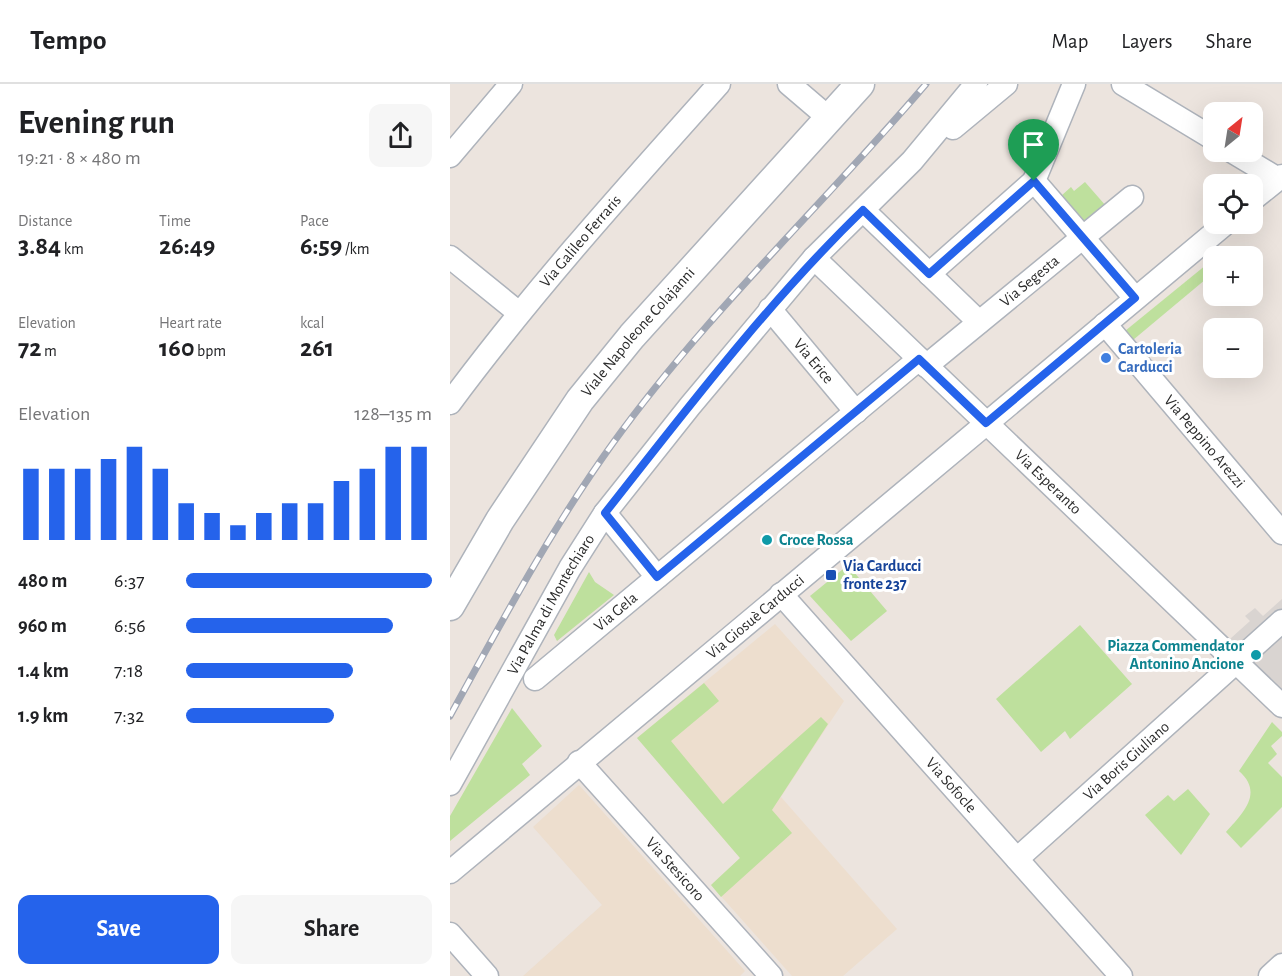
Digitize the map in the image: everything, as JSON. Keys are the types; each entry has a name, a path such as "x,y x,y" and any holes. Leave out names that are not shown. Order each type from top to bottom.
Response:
{"street":[{"path":"450,156 511,84"},
{"name":"Via Galileo Ferraris","path":"450,404 519,313 594,222 719,84"},
{"path":"789,84 830,119"},
{"name":"Viale Napoleone Colajanni","path":"450,606 500,520 579,400 632,336 860,84"},
{"name":"Via Palma di Montechiaro","path":"450,784 570,568 605,513 814,258 912,161 976,84"},
{"path":"912,161 1006,84"},
{"path":"929,274 1034,181 1074,84"},
{"path":"1122,84 1203,132"},
{"path":"1252,162 1280,177 1263,191"},
{"path":"1034,181 1135,298"},
{"name":"Via Segesta","path":"922,363 979,322 1132,197"},
{"path":"863,210 979,322"},
{"name":"Via Giosuè Carducci","path":"450,872 1213,234"},
{"path":"450,257 519,313"},
{"name":"Via Esperanto","path":"814,258 1282,706"},
{"name":"Via Erice","path":"770,309 856,412"},
{"name":"Via Peppino Arezzi","path":"1105,324 1282,533"},
{"name":"Via Gela","path":"535,680 856,412 922,363"},
{"path":"605,513 657,577"},
{"name":"Via Sofocle","path":"781,594 1121,976"},
{"name":"Via Boris Giuliano","path":"1017,859 1238,664 1282,621"},
{"name":"Via Stesicoro","path":"579,762 771,976"},
{"path":"450,934 487,976"},
{"path":"1270,976 1282,965"}],"shaded area":[{"name":"Piazza Commendator Antonino Ancione","path":"1282,599 1282,704 1221,647 1250,621 1245,616 1255,608 1263,616"},
{"path":"775,624 844,701 781,797 897,929 843,976 792,976 711,885 740,858 637,738"},
{"path":"579,785 745,971 740,976 523,976 602,905 533,827"}],"green space":[{"path":"1085,182 1106,206 1084,224 1061,196 1071,187 1074,191"},
{"path":"1203,267 1203,282 1133,340 1125,331"},
{"path":"848,565 887,611 851,641 810,596"},
{"path":"589,572 595,582 614,595 557,641 554,635"},
{"path":"1080,625 1132,684 1070,739 1065,731 1041,752 996,699"},
{"path":"704,683 719,701 671,741 723,804 821,717 828,724 772,810 792,833 721,897 711,885 740,858 637,738"},
{"path":"512,708 542,746 522,764 530,775 450,841 450,816"},
{"path":"1272,722 1282,732 1282,736 1271,746 1277,754 1268,763 1282,777 1282,807 1241,848 1226,832 1239,818 1250,795 1250,787 1239,771"},
{"path":"1188,789 1210,814 1181,855 1145,815 1168,795 1174,801"}],"railway":[{"path":"450,716 548,543 613,443 649,396 726,305 926,84"}],"place":[{"name":"Cartoleria Carducci","path":"1106,358"},
{"name":"Croce Rossa","path":"767,540"},
{"name":"Via Carducci fronte 237","path":"831,575"},
{"name":"Piazza Commendator Antonino Ancione","path":"1256,655"}],"route":[{"path":"1034,181 1135,298 986,423 919,359 657,577 605,513 690,406 814,258 863,210 929,274 1034,181"}]}
